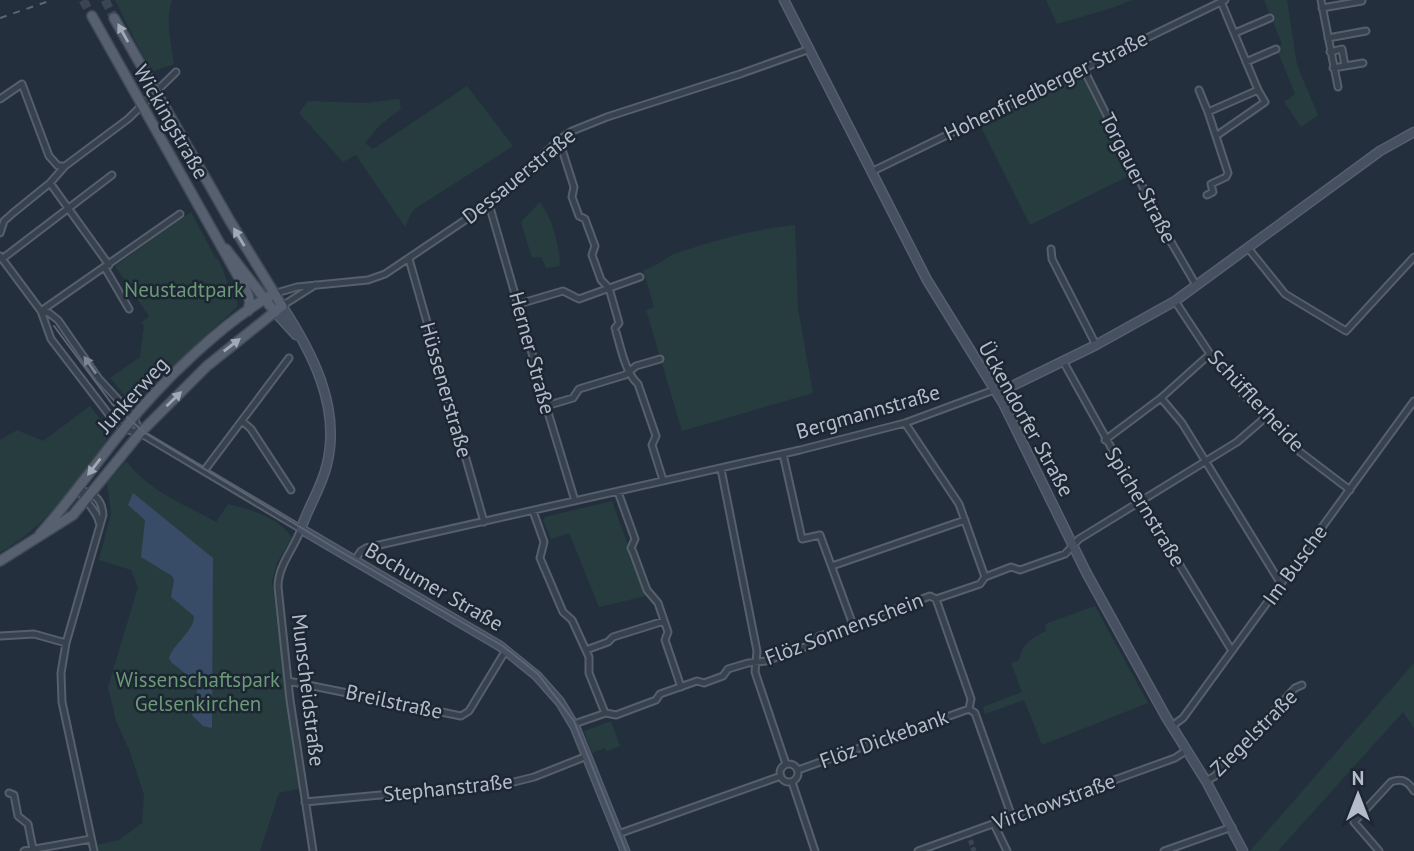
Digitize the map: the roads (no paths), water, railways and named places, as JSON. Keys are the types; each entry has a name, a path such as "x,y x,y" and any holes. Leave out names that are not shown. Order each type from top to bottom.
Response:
{"main road":[{"name":"Ückendorfer Straße","path":"784,0 927,280 1030,454 1073,544 1141,673 1188,749 1243,851"},
{"name":"Wickingstraße","path":"92,16 221,243 249,297 248,311"},
{"name":"Wickingstraße","path":"114,18 269,297"},
{"name":"Bergmannstraße","path":"994,390 1006,388 1096,345 1175,301 1380,151 1414,132"},
{"name":"Wickingstraße","path":"221,243 278,309"},
{"name":"Junkerweg","path":"36,538 134,417 183,366 248,311 269,297"},
{"name":"Junkerweg","path":"0,561 66,521 85,502 140,433 207,366 278,309"},
{"name":"Munscheidstraße","path":"278,309 301,340 321,377 326,397 330,439 325,473 300,529"},
{"name":"Bochumer Straße","path":"300,529 506,650 537,676 560,702 574,724 625,851"}],"street":[{"path":"1321,0 1338,87"},
{"path":"1322,8 1362,1"},
{"name":"Hohenfriedberger Straße","path":"871,172 1193,14 1224,2 1258,90"},
{"path":"1234,33 1270,18"},
{"path":"1328,38 1366,31"},
{"name":"Dessauerstraße","path":"269,297 297,286 376,278 409,259 489,204 559,140 587,124 810,49"},
{"path":"1247,62 1276,49"},
{"path":"1330,52 1342,50 1345,66"},
{"path":"1333,68 1363,63"},
{"name":"Torgauer Straße","path":"1083,68 1167,235 1196,285"},
{"name":"Wickingstraße","path":"156,92 176,72"},
{"path":"0,99 22,84 49,156 58,166 65,166"},
{"path":"1199,90 1228,175 1211,184 1213,192 1207,195"},
{"path":"1208,112 1258,90 1265,102 1216,136"},
{"path":"0,233 2,218 50,183 65,166 128,119 156,92"},
{"path":"559,140 575,187 572,197 579,216 585,219 595,246 592,255 601,280 609,288 619,323 616,330 632,379 638,384 656,436 652,446 663,480"},
{"path":"112,175 1,257 41,312 51,338 99,404 124,429"},
{"path":"50,183 107,266 129,309"},
{"name":"Herner Straße","path":"489,204 575,501"},
{"path":"41,312 180,214"},
{"path":"1248,248 1284,294 1346,331 1414,257"},
{"path":"1051,249 1052,259 1096,345"},
{"name":"Hüssenerstraße","path":"409,259 484,522"},
{"path":"519,304 563,290 579,299 640,277"},
{"name":"Dessauerstraße","path":"278,309 315,285"},
{"name":"Schüfflerheide","path":"1175,301 1210,354 1266,417 1300,452 1350,490"},
{"path":"41,312 49,313 58,320 99,379 134,417 140,433"},
{"path":"1105,440 1161,398 1210,354"},
{"path":"204,471 289,358"},
{"path":"546,406 573,397 579,389 660,359"},
{"name":"Spichernstraße","path":"1063,361 1105,440 1232,651"},
{"name":"Bergmannstraße","path":"354,561 360,551 366,548 721,469 905,424 994,390"},
{"path":"1161,398 1182,423 1281,584"},
{"name":"Im Busche","path":"1172,726 1183,718 1414,401"},
{"name":"Flöz Sonnenschein","path":"574,724 605,713 615,715 656,700 660,694 697,681 704,683 723,676 728,669 766,661 816,643 820,636 887,618 890,611 930,596 936,599 980,584 985,577 1011,567 1020,570 1065,554 1073,544 1243,438 1266,417"},
{"path":"242,422 251,429 291,490"},
{"path":"905,424 959,504 985,577"},
{"name":"Bochumer Straße","path":"124,429 140,433 300,529"},
{"path":"783,454 802,539 820,535 853,625"},
{"path":"721,469 757,651 755,672 786,764"},
{"path":"78,489 91,493 102,506 103,515 66,643 61,673 62,702 94,851"},
{"path":"78,489 85,502 96,513 100,525"},
{"path":"618,492 635,539 631,548 647,590 658,603 668,632 665,640 681,687"},
{"path":"533,511 544,542 540,558 563,612 572,620 589,657 589,673 605,713"},
{"path":"832,566 965,520"},
{"name":"Munscheidstraße","path":"300,529 278,578 288,681 313,851"},
{"path":"936,599 971,699 969,709 975,713 1012,817"},
{"path":"586,650 608,642 612,637 664,621"},
{"path":"0,636 34,634 66,643"},
{"name":"Breilstraße","path":"288,681 461,716 469,711 506,650"},
{"name":"Ziegelstraße","path":"1206,781 1215,776 1295,688 1302,685"},
{"name":"Flöz Dickebank","path":"798,770 969,709"},
{"name":"Virchowstraße","path":"918,851 1175,758 1188,749"},
{"name":"Stephanstraße","path":"306,802 510,783 587,757"},
{"path":"786,764 794,765 798,770 797,778 792,782"},
{"path":"780,776 786,764"},
{"path":"618,834 780,776"},
{"path":"780,776 792,782"},
{"path":"1379,851 1354,822 1391,782 1398,779 1406,781 1414,791"},
{"path":"792,782 816,851"},
{"path":"9,793 13,795 18,817 28,824 33,849"},
{"path":"994,824 1007,851"},
{"path":"1164,851 1232,827"},
{"path":"24,851 91,839"}],"water":[{"path":"133,493 213,558 212,728 203,726 192,715 198,686 196,682 169,658 191,627 194,616 171,597 174,580 172,576 141,557 145,520 128,505"}],"tunnel":[{"path":"83,0 92,16"},
{"path":"105,0 114,18"},
{"path":"968,833 974,851"}],"tram line":[{"path":"54,326 112,404 145,433 503,646 538,674 574,721 626,851"}],"railway":[{"path":"0,18 52,0"}],"park label":[{"name":"Neustadtpark","path":"184,290"},
{"name":"Wissenschaftspark Gelsenkirchen","path":"198,692"}]}
